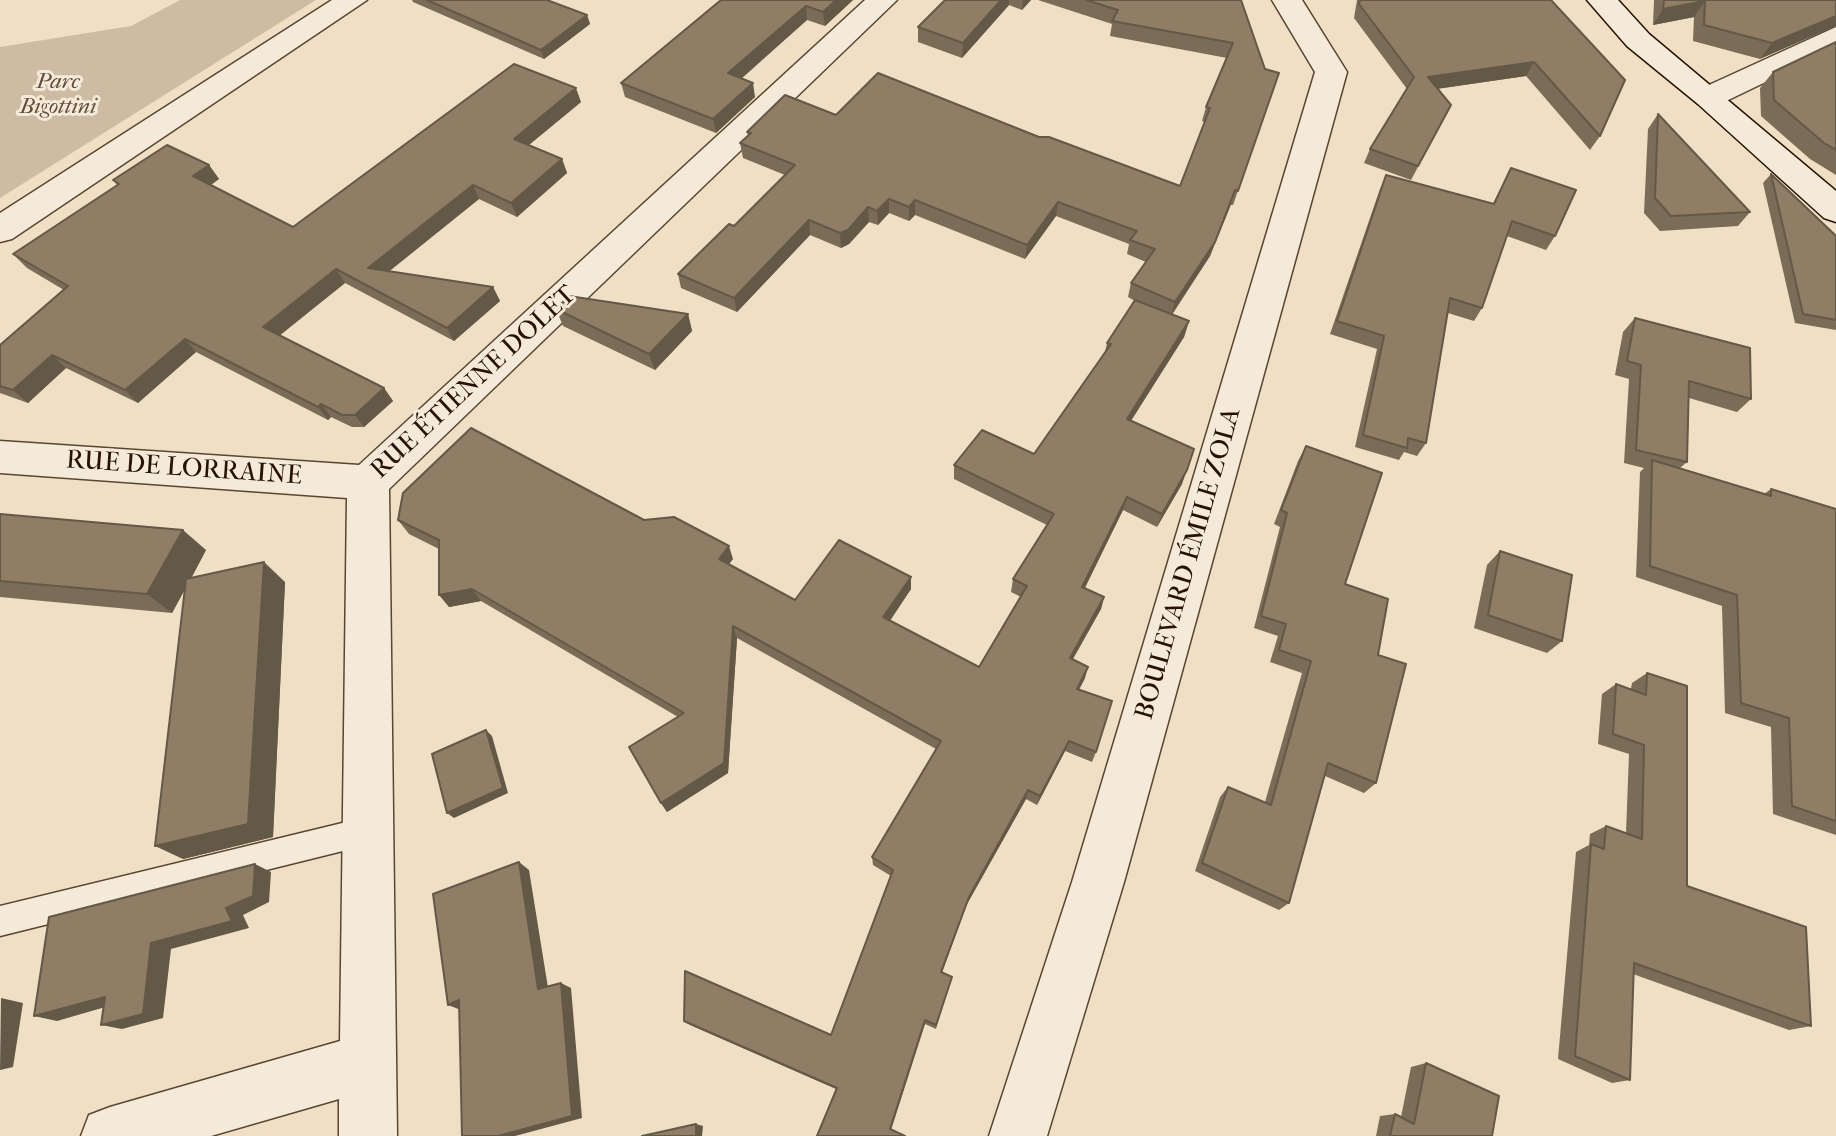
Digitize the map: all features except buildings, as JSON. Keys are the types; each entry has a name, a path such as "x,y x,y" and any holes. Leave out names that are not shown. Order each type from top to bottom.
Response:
{"street":[{"path":"0,230 352,0"},
{"name":"RUE ÉTIENNE DOLET","path":"368,1136 368,483 882,0"},
{"name":"BOULEVARD ÉMILE ZOLA","path":"1018,1136 1098,882 1331,72 1287,0"},
{"path":"1602,0 1648,49 1709,97 1836,210"},
{"path":"1709,97 1836,36"},
{"name":"RUE DE LORRAINE","path":"0,457 368,483"},
{"path":"110,1136 367,1062"}],"lane":[{"path":"0,921 367,831"}],"green space":[{"name":"Parc Bigottini","path":"180,0 316,0 0,198 0,47 131,26"}]}
